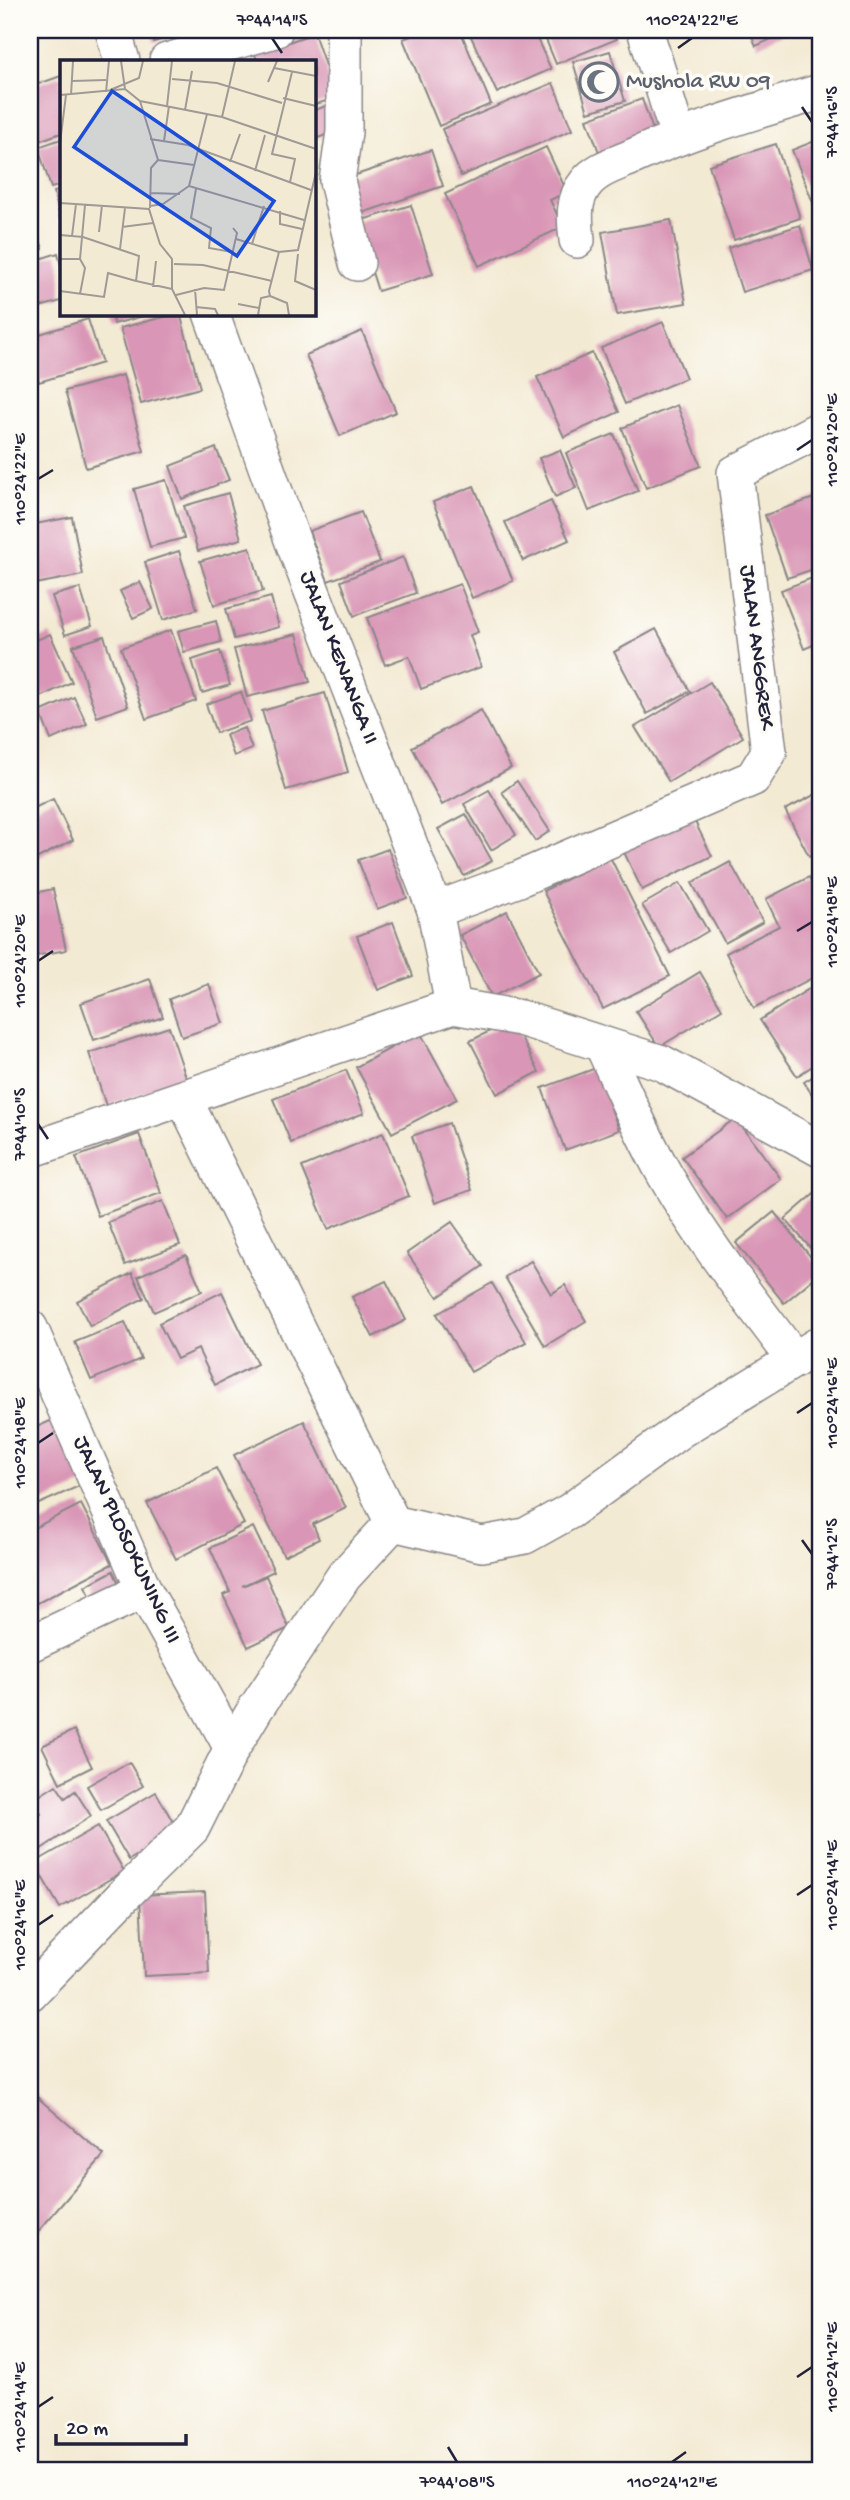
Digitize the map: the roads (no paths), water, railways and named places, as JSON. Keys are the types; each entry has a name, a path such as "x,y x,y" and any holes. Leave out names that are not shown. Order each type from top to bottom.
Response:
{"street":[{"path":"113,30 122,60"},
{"path":"170,60 275,30"},
{"path":"344,30 344,132 337,181 357,263"},
{"path":"645,30 678,136"},
{"path":"576,240 576,201 586,183 600,171 678,136 820,92"},
{"name":"JALAN KENANGA II","path":"212,315 293,542 435,910 453,1006"},
{"name":"JALAN ANGGREK","path":"435,910 519,879 753,778 769,752 735,473 820,429"},
{"path":"30,1150 453,1006 520,1017 662,1063 820,1149"},
{"path":"393,1523 482,1544 525,1536 569,1511 682,1429 807,1352 717,1255 666,1176 630,1108 602,1044"},
{"path":"184,1099 393,1523"},
{"name":"JALAN PLOSOKUNING III","path":"30,1328 144,1590 232,1748"},
{"path":"30,1993 192,1828 232,1748 256,1708 344,1576 393,1523"},
{"path":"30,1644 144,1590"}],"place":[{"name":"Mushola RW 09","path":"599,82"}]}
